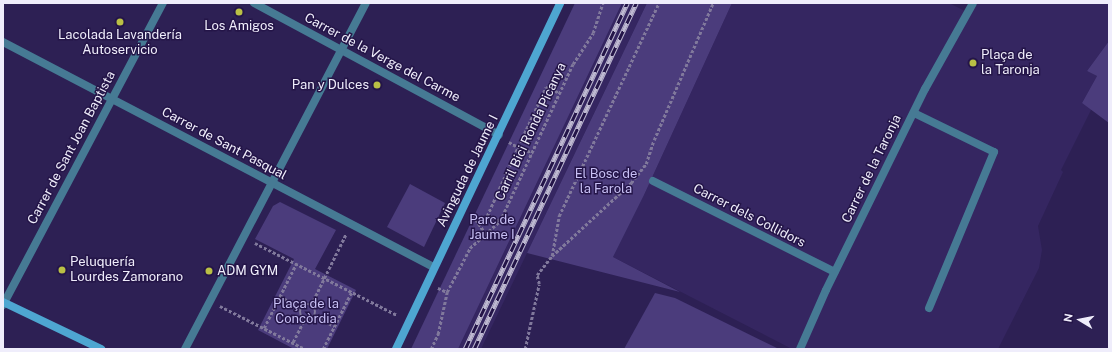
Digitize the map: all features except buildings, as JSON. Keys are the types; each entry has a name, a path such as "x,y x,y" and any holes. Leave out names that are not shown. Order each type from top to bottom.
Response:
{"street":[{"name":"Carrer de Sant Joan Baptista","path":"3,303 163,3"},
{"name":"Carrer de la Verge del Carme","path":"254,3 499,135"},
{"path":"185,349 366,3"},
{"name":"Avinguda de Jaume I","path":"396,349 434,267 499,135 560,3"},
{"name":"Carrer de la Taronja","path":"800,349 835,272 914,113 972,3"},
{"name":"Carrer de Sant Pasqual","path":"3,42 434,267"},
{"path":"914,113 994,152 929,308"},
{"name":"Carrer dels Collidors","path":"653,181 835,272"},
{"path":"3,303 101,349"}],"path":[{"name":"Carril Bici Ronda Picanya","path":"431,349 438,334 447,292 470,248 500,221 533,153 573,64 593,34 603,3"},
{"path":"552,256 559,216 659,3"},
{"path":"525,349 539,284 538,275 552,256 631,183 646,164 657,133 713,3"},
{"path":"500,221 487,216 546,87 560,93"},
{"path":"507,141 533,153"},
{"path":"473,214 485,233"},
{"path":"301,308 311,304 347,232"},
{"path":"252,241 351,293 397,315"},
{"path":"264,328 296,264"},
{"path":"438,288 447,292"},
{"path":"323,349 351,293"},
{"path":"280,296 301,308"},
{"path":"218,304 305,349"},
{"path":"311,304 315,308 316,316"},
{"path":"301,308 299,313 304,320"},
{"path":"316,316 334,326"},
{"path":"304,320 312,320 316,316"},
{"path":"293,348 304,320"}],"shaded area":[{"path":"622,3 647,3 481,349 458,349"},
{"path":"732,3 949,3 967,12 973,3 1109,3 1109,41 1087,71 1097,76 1082,103 1092,108 1061,170 1063,172 1038,226 1042,250 1039,268 998,349 792,349 613,257 644,195"}],"green space":[{"name":"Parc de Jaume I","path":"575,3 622,3 458,349 411,349"},
{"name":"El Bosc de la Farola","path":"647,3 732,3 644,195 613,257 680,292 527,253"},
{"path":"1109,41 1109,123 1082,103 1097,76 1087,71"},
{"path":"410,184 445,203 424,247 387,227"},
{"name":"Plaça de la Concòrdia","path":"280,202 336,230 315,269 356,290 327,349 294,349 258,330 294,259 255,239 273,206"},
{"path":"655,293 675,298 779,349 624,349"}],"railway":[{"path":"465,349 627,3"},
{"path":"474,349 636,3"}],"place":[{"name":"Los Amigos","path":"239,12"},
{"name":"Lacolada Lavandería Autoservicio","path":"120,22"},
{"name":"Plaça de la Taronja","path":"973,63"},
{"name":"Pan y Dulces","path":"377,85"},
{"name":"Peluquería Lourdes Zamorano","path":"62,270"},
{"name":"ADM GYM","path":"209,271"}]}
